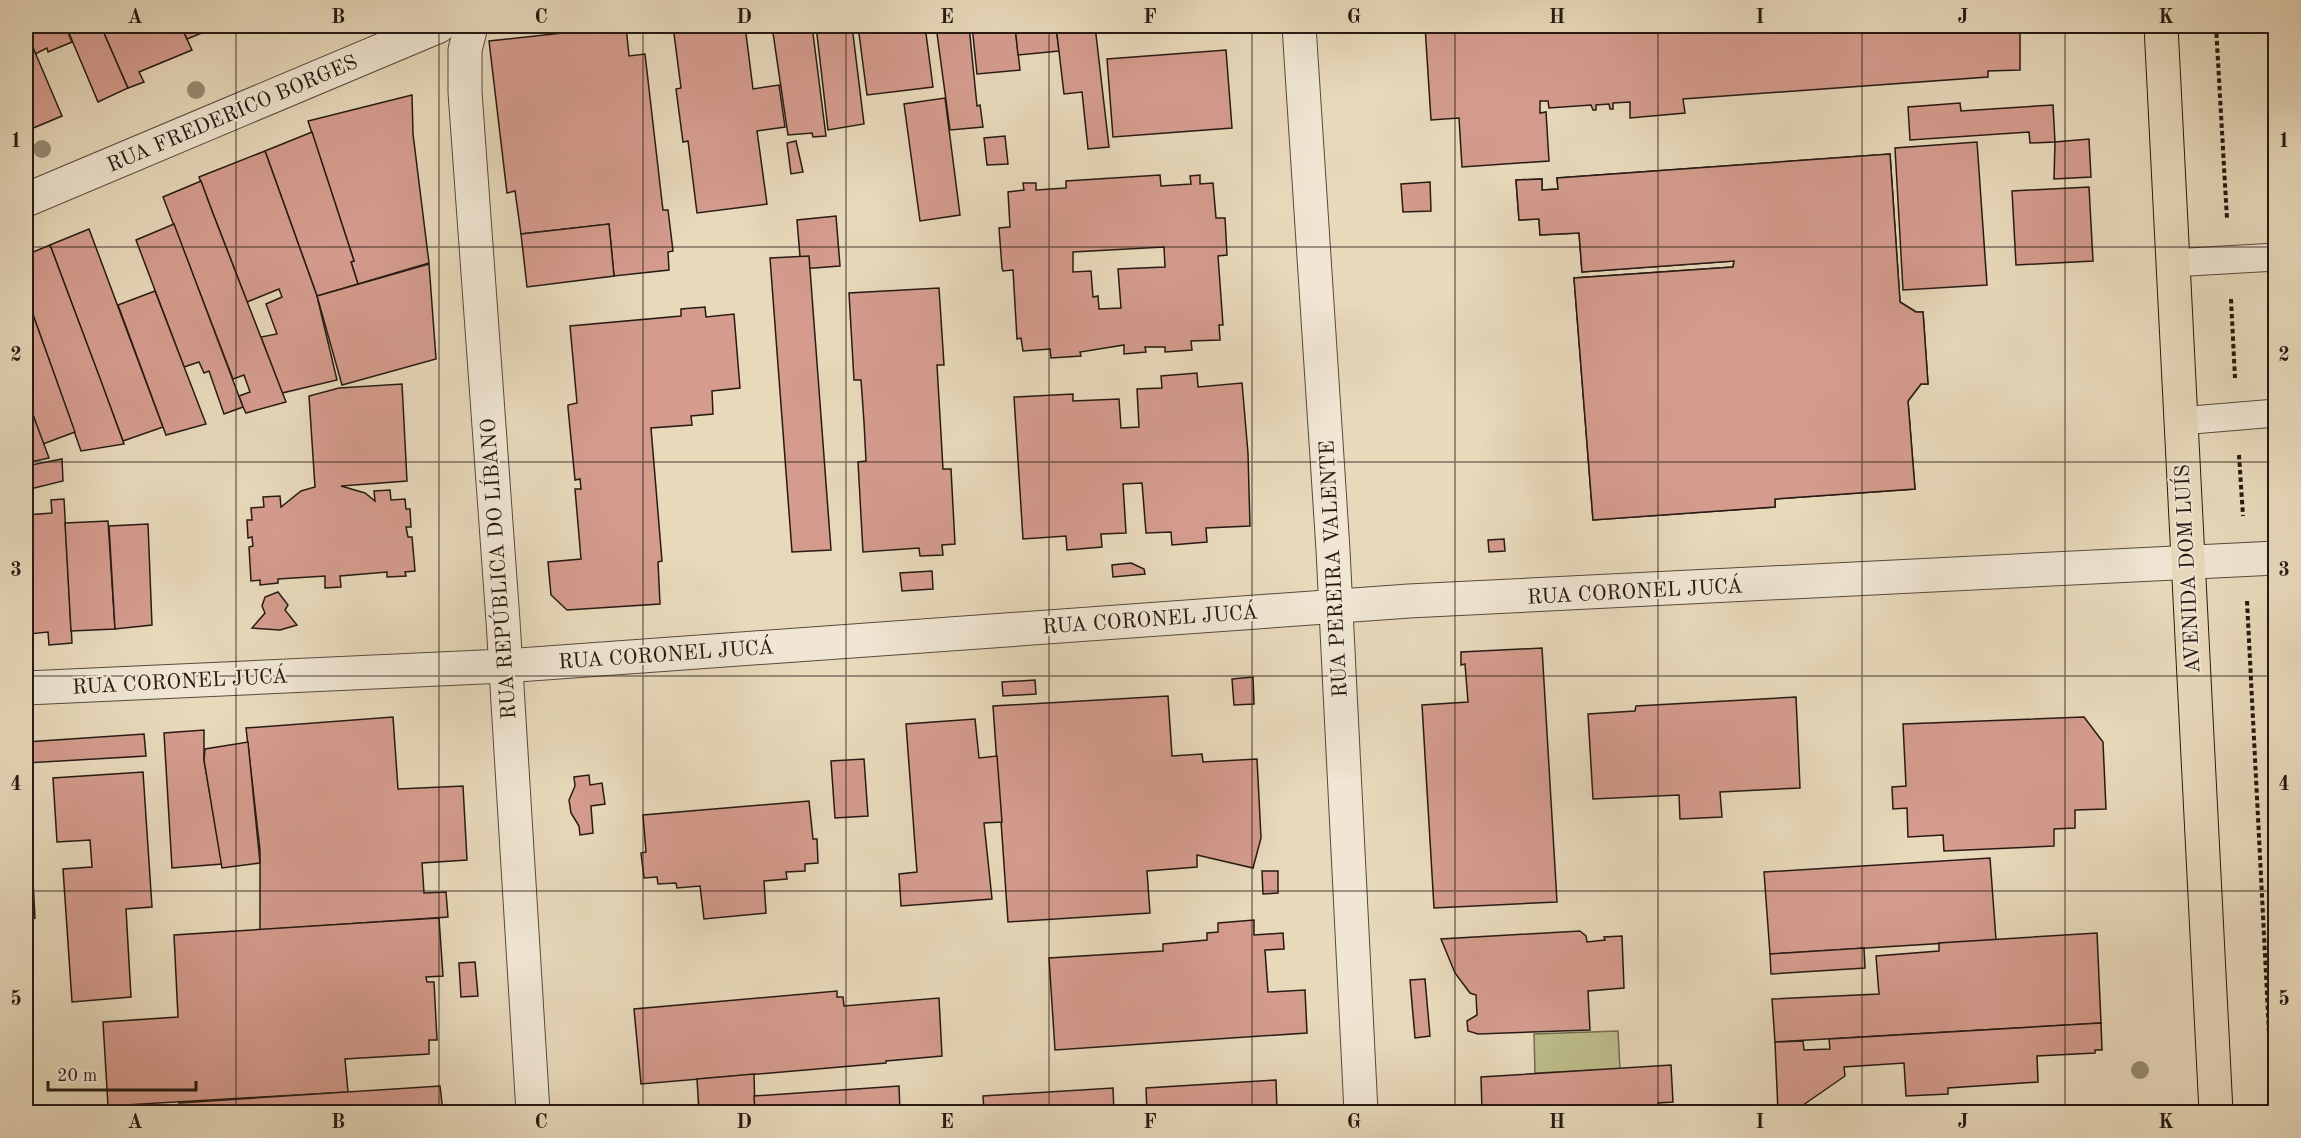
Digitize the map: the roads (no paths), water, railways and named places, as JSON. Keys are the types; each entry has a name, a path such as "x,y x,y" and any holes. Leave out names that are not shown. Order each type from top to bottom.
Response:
{"main road":[{"name":"AVENIDA DOM LUÍS","path":"2161,26 2216,1113"}],"street":[{"name":"RUA FREDERICO BORGES","path":"26,200 439,26"},
{"name":"RUA REPÚBLICA DO LÍBANO","path":"471,26 465,50 465,92 533,1113"},
{"name":"RUA PEREIRA VALENTE","path":"1299,26 1336,606 1361,1113"},
{"name":"RUA CORONEL JUCÁ","path":"26,688 504,666 1336,606 2276,558"}],"lane":[{"path":"2172,263 2276,256"},
{"path":"2180,421 2276,413"}]}
